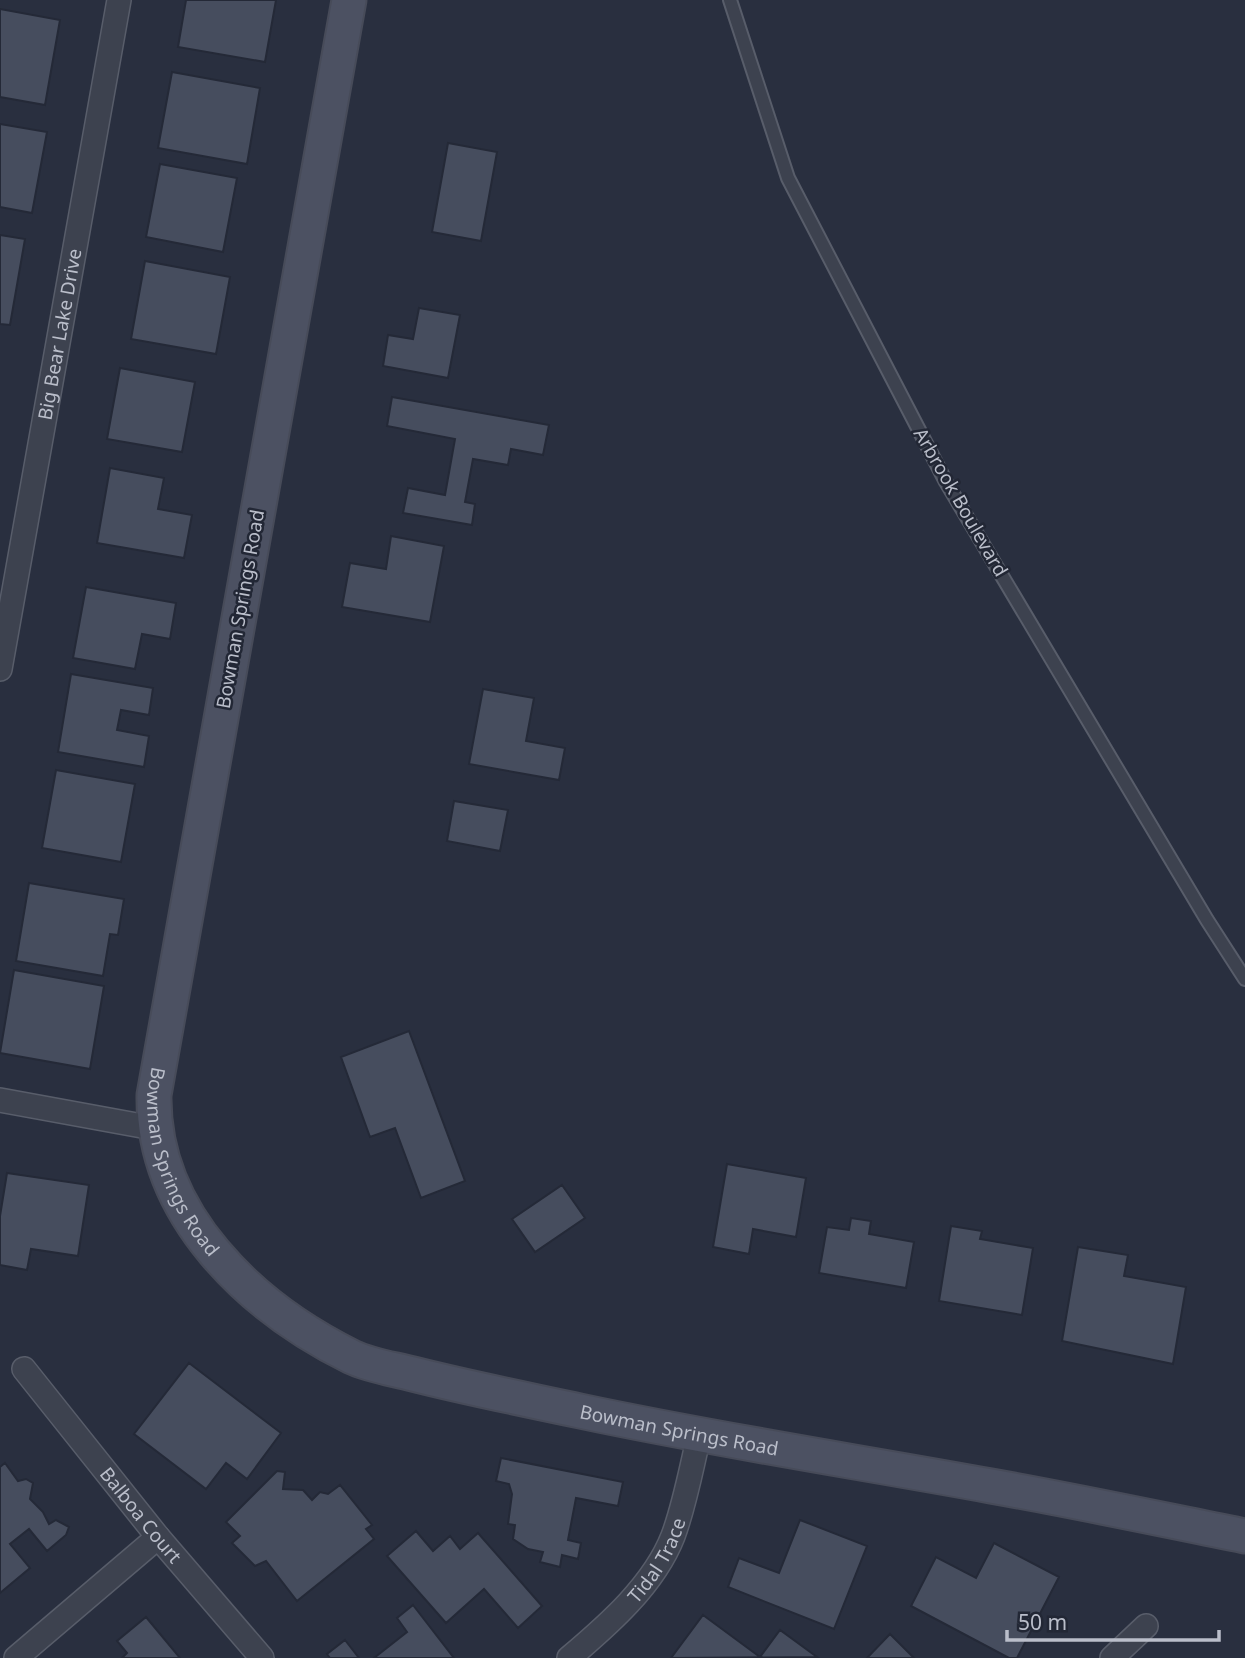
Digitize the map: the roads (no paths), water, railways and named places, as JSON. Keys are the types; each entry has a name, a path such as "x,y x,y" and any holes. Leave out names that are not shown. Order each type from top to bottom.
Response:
{"street":[{"name":"Big Bear Lake Drive","path":"0,669 119,0"},
{"name":"Bowman Springs Road","path":"349,0 154,1095 153,1128 168,1176 201,1237 240,1281 305,1332 356,1359 436,1380 699,1436 992,1486 1245,1536"},
{"path":"0,1100 153,1128"},
{"name":"Balboa Court","path":"24,1369 158,1537 262,1658"},
{"name":"Tidal Trace","path":"569,1658 604,1629 641,1587 672,1538 699,1436"},
{"path":"16,1658 158,1537"},
{"path":"1112,1658 1146,1626"}],"lane":[{"name":"Arbrook Boulevard","path":"730,0 788,178 946,482 1207,920 1245,979"}]}
